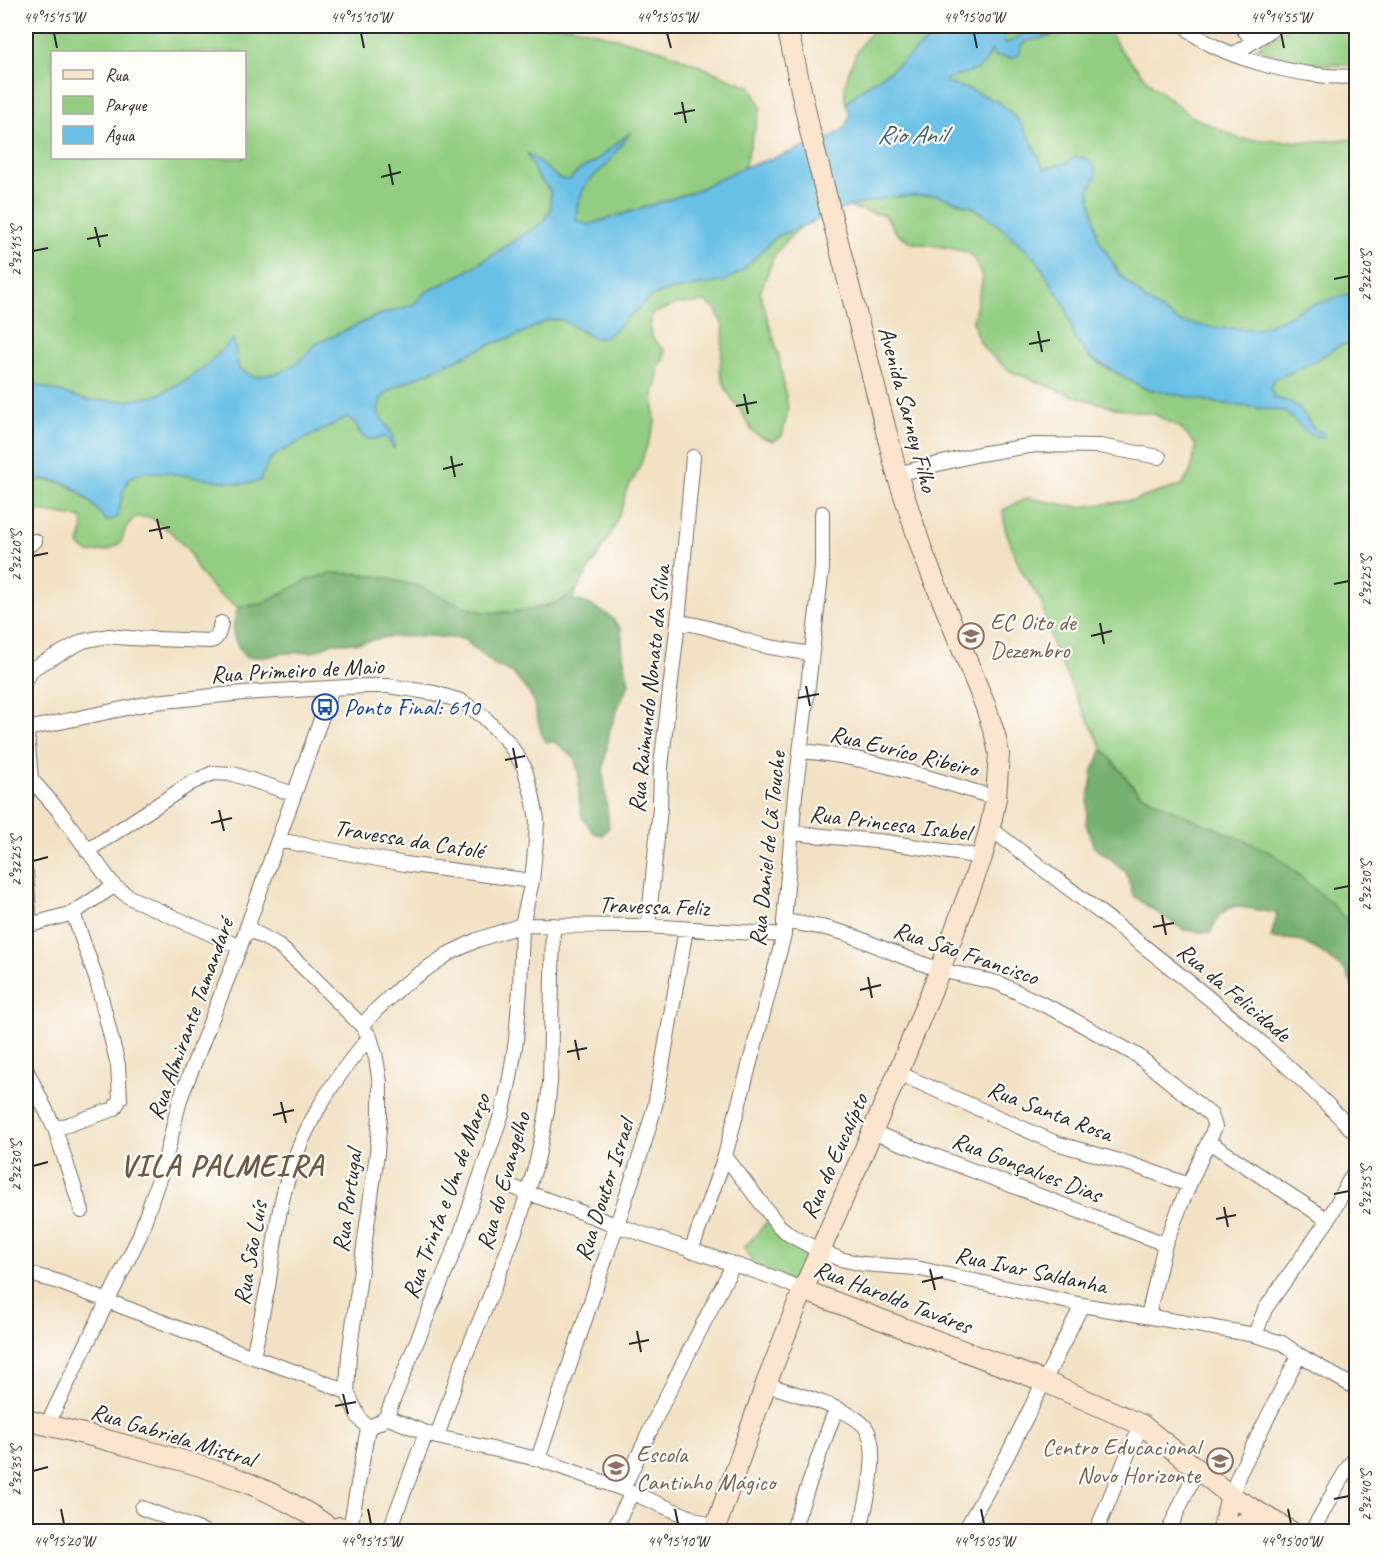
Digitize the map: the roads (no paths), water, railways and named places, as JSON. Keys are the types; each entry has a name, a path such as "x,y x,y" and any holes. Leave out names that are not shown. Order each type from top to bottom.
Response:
{"street":[{"name":"Avenida Sarney Filho","path":"787,26 810,131 897,474 923,553 968,660 995,735 999,754 996,798"},
{"path":"1185,26 1207,42 1234,54 1274,67 1308,74 1356,76"},
{"path":"1241,26 1253,41"},
{"path":"1234,54 1277,26"},
{"path":"897,474 979,454 1035,445 1100,446 1159,456"},
{"name":"Rua Raimundo Nonato da Silva","path":"648,926 660,808 661,766 678,622 693,457"},
{"name":"Rua Daniel de Lã Touche","path":"691,1251 725,1156 784,928 810,654 822,568 822,513"},
{"path":"678,622 717,629 752,643 810,654"},
{"path":"26,678 35,667 83,641 108,636 210,641 217,638 221,623"},
{"name":"Rua Primeiro de Maio","path":"26,726 155,702 243,693 388,686 434,693 461,701 484,717 508,742 524,767 533,798 537,819 532,881 522,925"},
{"name":"Rua Almirante Tamandaré","path":"47,1425 139,1237 165,1161 180,1099 247,928 332,688"},
{"path":"26,726 31,779 26,795"},
{"name":"Rua Euríco Ribeiro","path":"800,751 862,760 996,798"},
{"path":"87,851 190,783 213,773 233,774 294,794"},
{"path":"31,779 59,811 114,886 131,898 240,946"},
{"name":"Rua do Eucalípto","path":"718,1530 766,1384 803,1290 898,1073 940,970 982,857 996,798"},
{"name":"Rua da Felicidade","path":"990,828 1223,1011 1290,1068 1356,1134"},
{"name":"Rua Princesa Isabel","path":"792,833 886,842 982,857"},
{"name":"Travessa da Catolé","path":"278,840 405,864 532,881"},
{"path":"26,872 28,925 73,913 114,886"},
{"path":"55,1129 114,1109 120,1099 118,1065 97,981 73,913"},
{"name":"Travessa Feliz","path":"522,925 648,926 686,929 784,928"},
{"name":"Rua São Luís","path":"253,1357 288,1177 306,1133 377,1009 402,986 448,954 477,940 522,925"},
{"name":"Rua Trinta e Um de Março","path":"386,1418 460,1236 503,1110 516,1040 522,925"},
{"name":"Rua do Evangelho","path":"389,1532 492,1292 520,1218 521,1190 537,1161 550,1082 554,926"},
{"path":"247,928 276,944 301,965 366,1031"},
{"name":"Rua São Francisco","path":"784,928 826,928 848,934 940,970 998,983 1061,1013 1138,1056 1211,1115 1215,1127 1209,1142"},
{"name":"Rua Doutor Israel","path":"538,1459 644,1147 655,1107 686,929"},
{"name":"Rua Portugal","path":"346,1392 348,1355 377,1153 380,1115 380,1083 376,1058 366,1031"},
{"path":"26,1068 55,1129 82,1211"},
{"name":"Rua Santa Rosa","path":"898,1073 1056,1143 1130,1164 1189,1185"},
{"name":"Rua Gonçalves Dias","path":"872,1132 1165,1244"},
{"path":"1148,1316 1165,1244 1209,1142 1328,1220"},
{"name":"Rua Ivar Saldanha","path":"725,1156 778,1225 790,1235 840,1259 863,1264 916,1268 1082,1305 1255,1335 1282,1343 1353,1385"},
{"path":"1255,1335 1265,1309 1328,1220 1356,1168"},
{"name":"Rua Haroldo Taváres","path":"521,1190 691,1251 775,1278 1043,1381 1142,1425 1231,1496 1283,1527"},
{"path":"612,1532 661,1407 733,1265"},
{"path":"26,1273 56,1281 253,1357 313,1377 346,1392 359,1418 368,1428"},
{"path":"964,1532 1007,1456 1082,1305"},
{"path":"1222,1532 1239,1474 1299,1355"},
{"path":"1353,1385 1356,1371"},
{"path":"766,1384 836,1408 857,1420 866,1429 873,1448 872,1468 859,1532"},
{"path":"792,1532 836,1408"},
{"path":"342,1530 368,1428 386,1418 431,1435 538,1459 628,1491 718,1530"},
{"name":"Rua Gabriela Mistral","path":"26,1420 207,1467 255,1485 342,1530"},
{"path":"1096,1532 1142,1425"},
{"path":"1311,1532 1346,1469 1356,1456"},
{"path":"1168,1532 1197,1469"},
{"path":"142,1508 205,1532"},
{"path":"1230,1532 1237,1526 1260,1519 1283,1527"}],"water":[{"name":"Rio Anil","path":"947,26 1003,26 1005,43 1031,33 1053,36 1027,41 1021,45 1020,53 1013,58 995,56 991,50 984,64 979,68 946,80 946,83 999,102 1018,120 1030,138 1044,169 1067,163 1076,156 1087,159 1095,168 1096,176 1089,190 1098,238 1119,274 1147,301 1179,322 1218,328 1258,329 1306,307 1356,292 1356,343 1340,345 1313,362 1274,380 1270,389 1275,398 1293,403 1313,428 1322,432 1324,439 1307,433 1284,411 1218,403 1144,388 1089,357 1075,339 1066,307 1037,260 996,223 975,208 937,195 889,197 848,207 776,237 743,270 726,281 668,291 651,297 605,338 594,338 563,320 549,320 397,386 383,396 378,413 391,433 394,449 386,437 373,439 363,436 355,423 347,417 278,453 268,462 260,481 241,484 163,472 145,472 129,478 117,518 106,521 76,489 56,481 26,478 26,379 42,387 87,400 128,401 156,396 186,380 209,363 233,339 239,369 255,377 279,373 296,364 316,344 379,315 413,305 426,292 464,273 541,224 551,210 550,190 537,176 527,153 560,179 569,180 631,132 606,165 586,184 578,202 576,220 588,225 693,192 744,167 830,138 845,128 850,115 846,104 860,90 891,70"}],"place":[{"name":"EC Oito de Dezembro","path":"971,636"},
{"name":"Ponto Final: 610","path":"325,707"},
{"name":"Centro Educacional Novo Horizonte","path":"1220,1461"},
{"name":"Escola Cantinho Mágico","path":"616,1468"}],"district":[{"name":"VILA PALMEIRA","path":"222,1166"}]}
